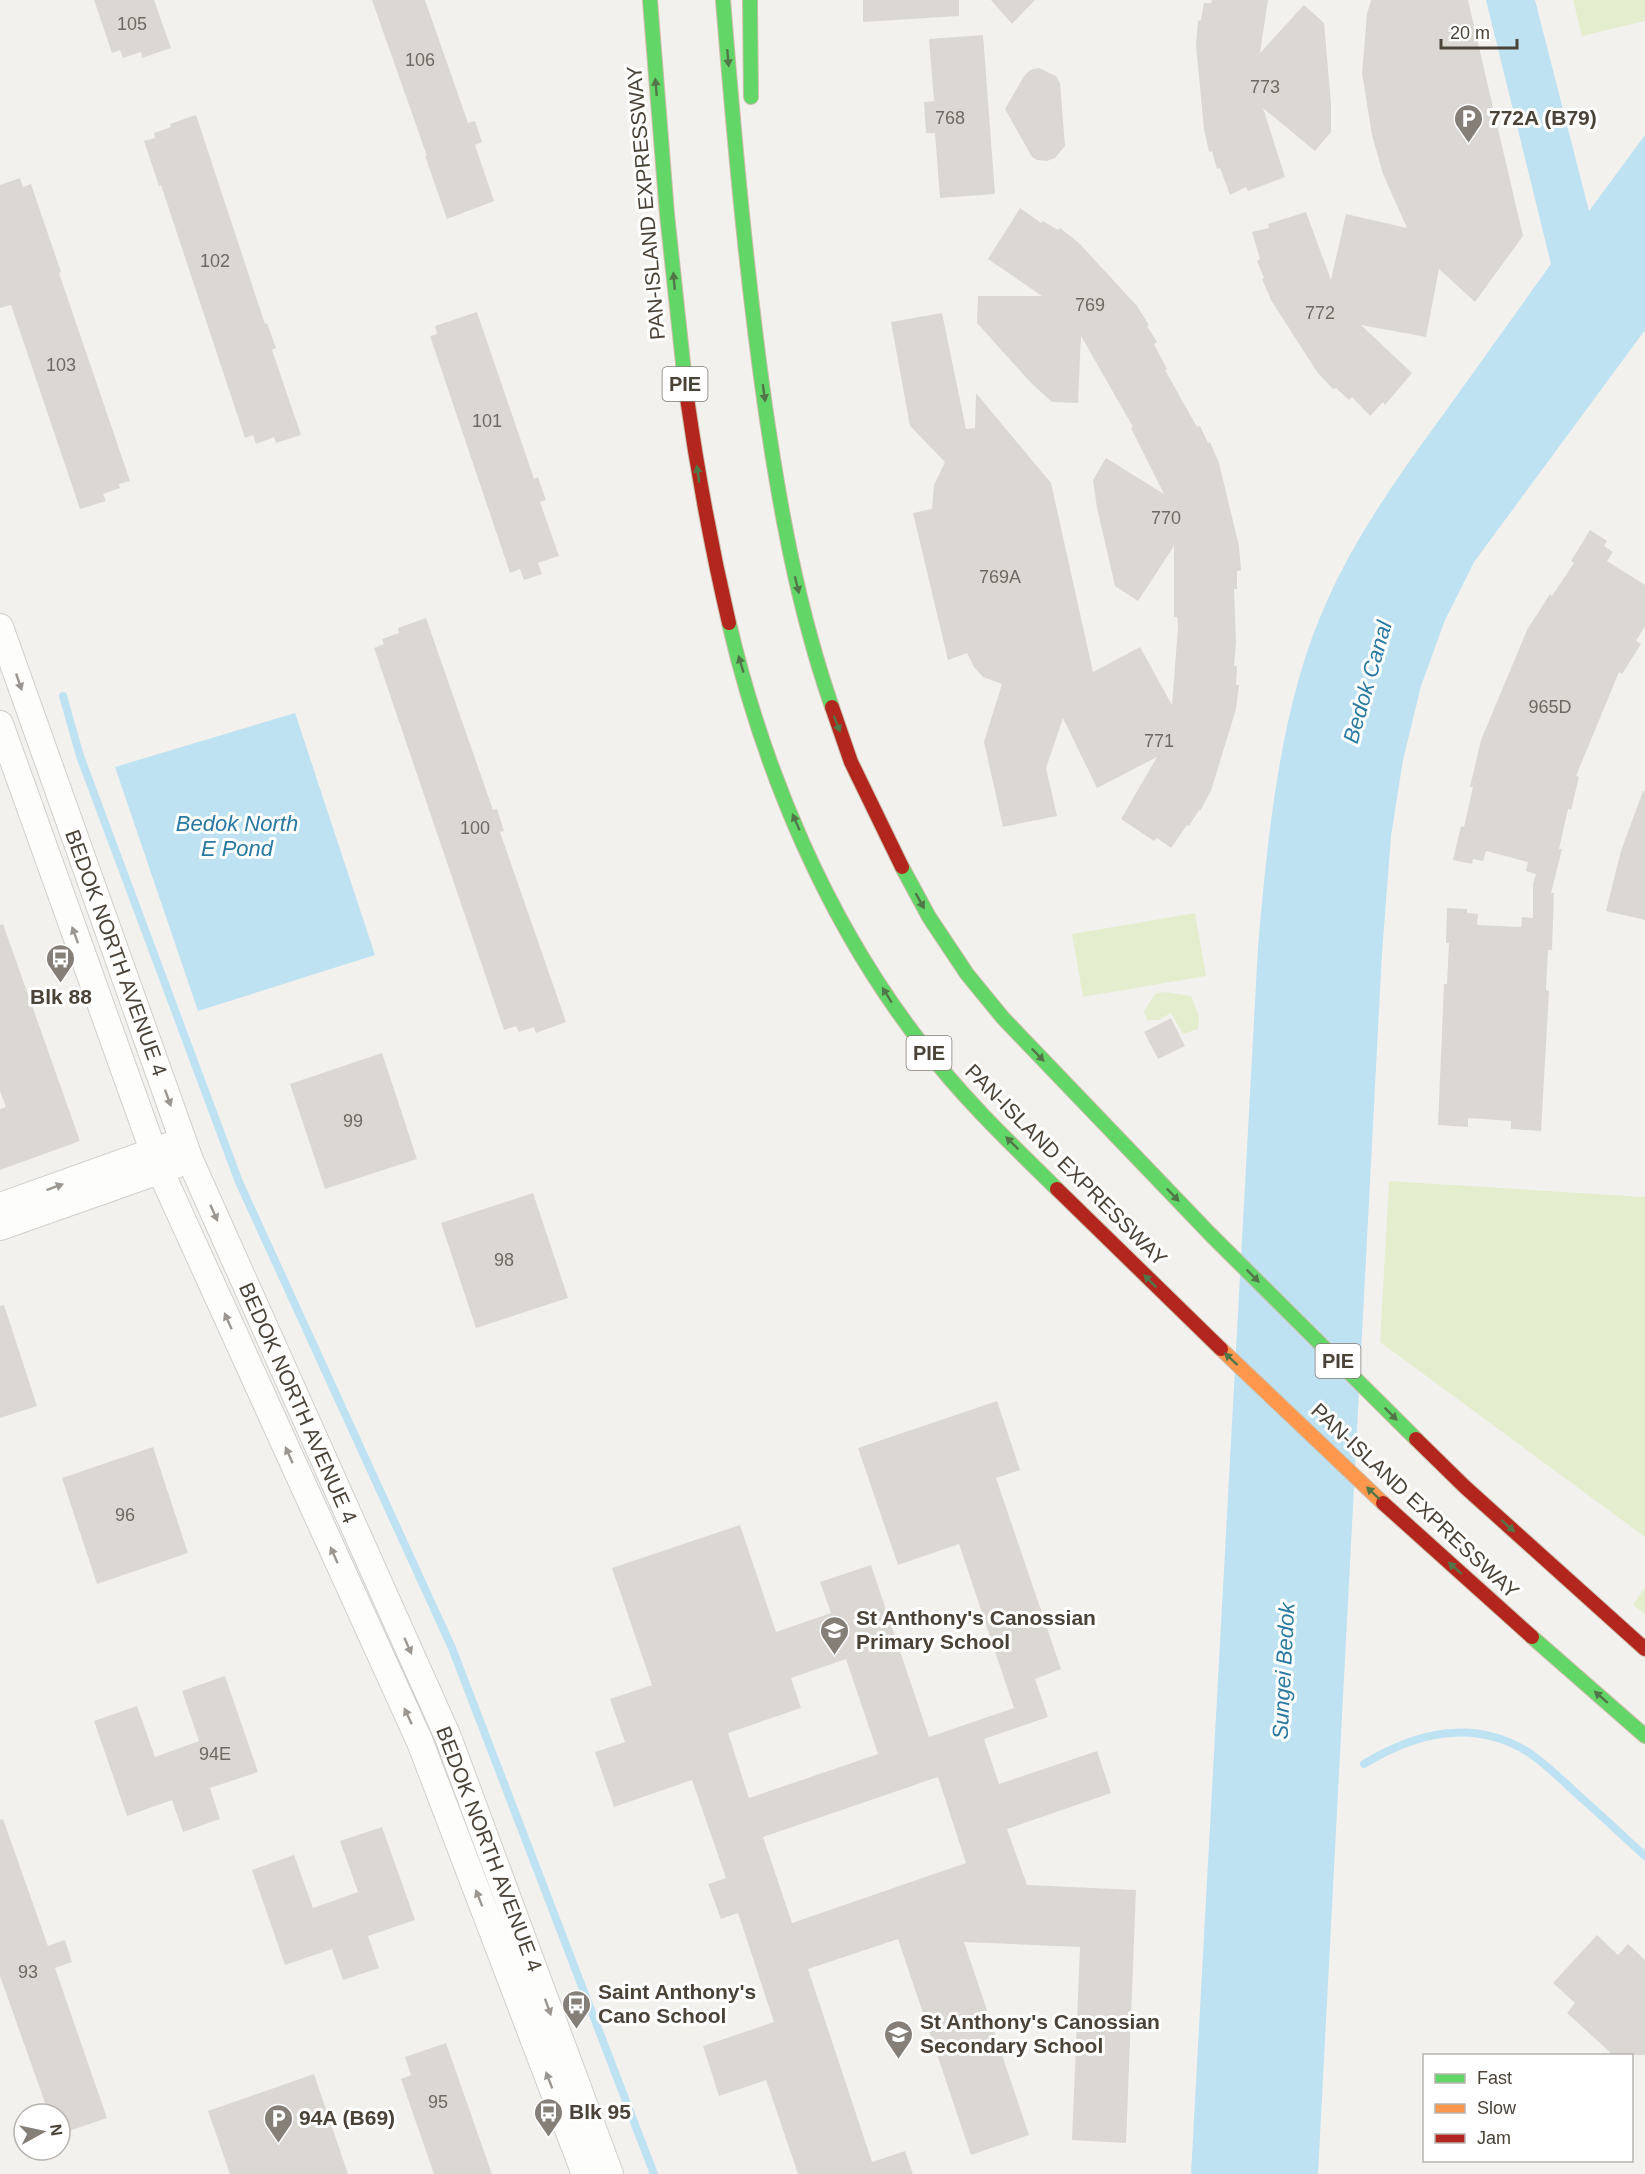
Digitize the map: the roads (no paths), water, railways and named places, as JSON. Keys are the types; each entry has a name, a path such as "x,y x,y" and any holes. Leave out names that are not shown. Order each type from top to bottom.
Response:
{"highway":[{"name":"PAN-ISLAND EXPRESSWAY","path":"650,0 681,354 701,492 720,588 757,721 785,798 822,880 858,949 895,1008 930,1056 976,1107 1192,1322 1415,1533 1645,1736"},
{"name":"PAN-ISLAND EXPRESSWAY","path":"723,0 755,335 777,487 794,574 834,716 851,762 895,855 929,916 967,974 1003,1018 1211,1235 1465,1487 1645,1649"},
{"path":"750,0 752,108"},
{"path":"636,10 652,42"},
{"path":"753,180 755,335"}],"street":[{"name":"BEDOK NORTH AVENUE 4","path":"0,627 186,1150 448,1737 610,2174"},
{"name":"BEDOK NORTH AVENUE 4","path":"0,724 156,1161 420,1742 585,2174"},
{"path":"0,1227 186,1150"},
{"path":"0,1206 156,1161"}],"water":[{"path":"1486,0 1535,0 1589,211 1645,135 1645,330 1474,562 1445,620 1421,686 1403,760 1391,836 1382,953 1318,2174 1191,2174 1258,947 1272,815 1287,726 1298,683 1311,641 1339,576 1366,527 1397,480 1551,264"},
{"name":"Bedok North E Pond","path":"295,713 375,955 198,1011 115,767"}],"waterway":[{"path":"63,696 80,756 239,1182 452,1648 654,2174"},
{"path":"1364,1764 1403,1744 1445,1734 1486,1735 1507,1741 1528,1752 1547,1767 1645,1856"}],"place":[{"name":"772A (B79)","path":"1468,144"},
{"name":"Blk 88","path":"61,984"},
{"name":"St Anthony's Canossian Primary School","path":"835,1656"},
{"name":"Saint Anthony's Cano School","path":"577,2030"},
{"name":"St Anthony's Canossian Secondary School","path":"899,2060"},
{"name":"Blk 95","path":"548,2138"},
{"name":"94A (B69)","path":"278,2144"}],"water label":[{"name":"Bedok Canal","path":"1367,682"},
{"name":"Sungei Bedok","path":"1283,1671"}]}
